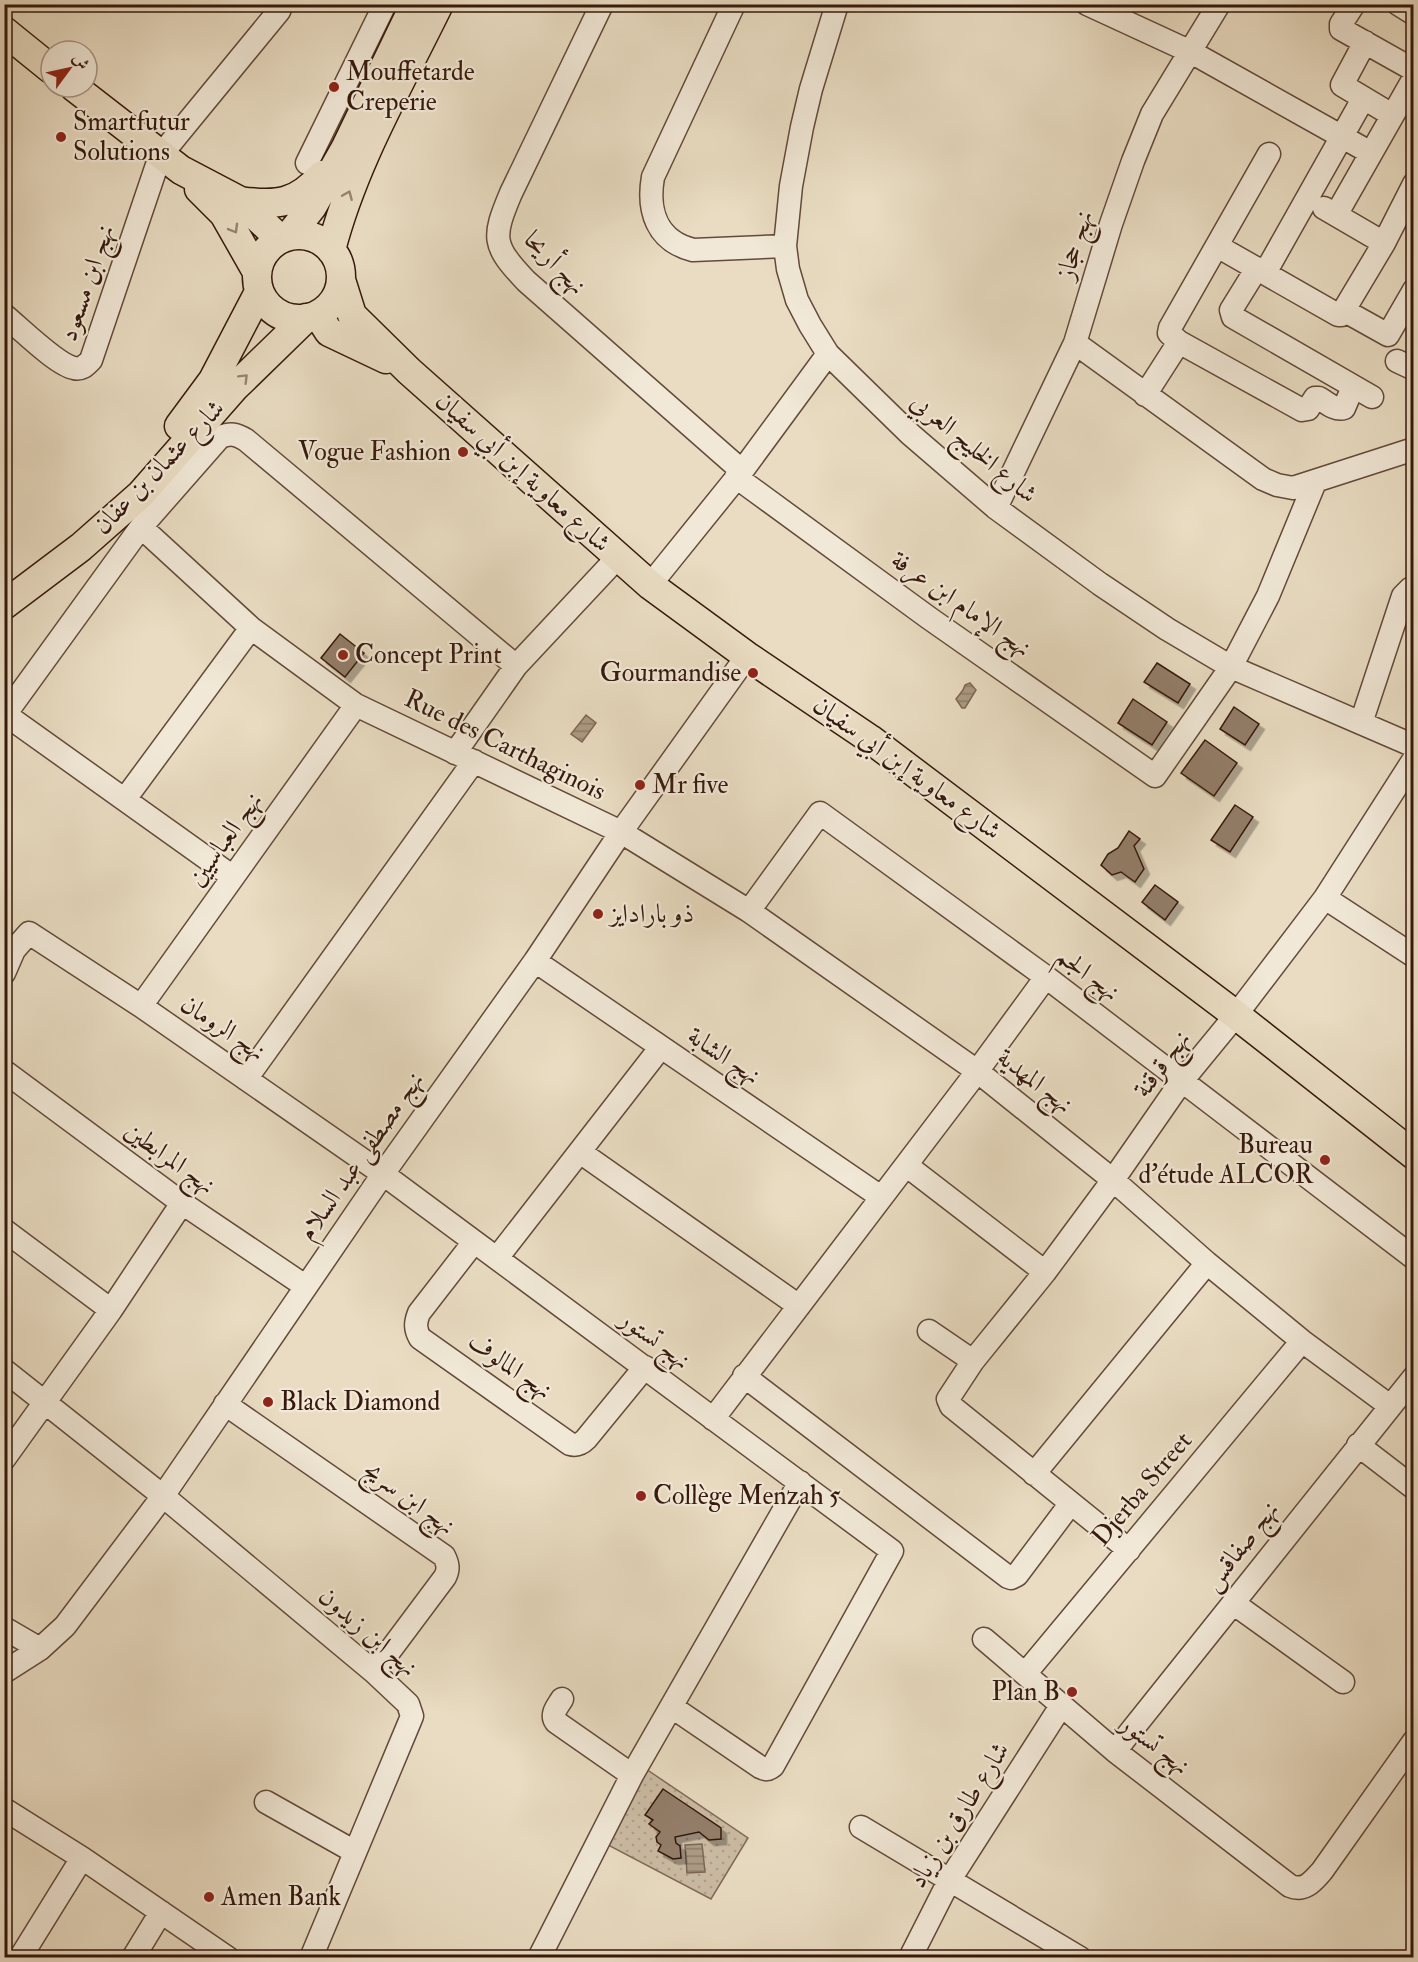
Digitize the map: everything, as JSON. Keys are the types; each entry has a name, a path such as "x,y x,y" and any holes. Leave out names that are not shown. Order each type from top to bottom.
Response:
{"main road":[{"path":"258,282 260,259 269,247 285,237 312,207 345,149 415,4"},
{"path":"331,250 341,212 363,160 439,4"},
{"path":"8,39 39,61"},
{"path":"89,99 171,163 224,214 258,282 265,302 283,316 295,319 312,317 334,301 341,280"},
{"path":"240,201 259,203 289,201 311,188 345,149"},
{"path":"171,163 240,201 285,237 301,235 312,237 323,242 331,250"},
{"name":"شارع معاوية إبن أبي سفيان","path":"331,250 340,270 352,315 409,371 650,585 747,656 870,739 1236,1015 1413,1155"},
{"name":"شارع عثمان بن عفان","path":"4,583 69,535 118,494 185,420 213,380 258,282"},
{"name":"شارع معاوية إبن أبي سفيان","path":"312,317 329,332 409,371"},
{"name":"شارع عثمان بن عفان","path":"4,605 81,548 141,494 234,388 312,317"}],"street":[{"path":"171,163 282,4"},
{"path":"306,163 385,4"},
{"name":"نهج أريحا","path":"602,4 501,216 497,234 499,247 505,259 526,281 739,474"},
{"path":"734,4 653,177 650,194 651,209 667,237 679,246 693,250 785,246"},
{"name":"شارع الخليج العربي","path":"837,4 802,127 791,186 785,246 788,269 797,300 828,354 910,434 996,508 1119,597 1231,667 1413,746"},
{"path":"1087,4 1191,51 1371,153"},
{"name":"نهج حجاز","path":"996,508 1075,343 1133,161 1152,114 1219,4"},
{"path":"1354,4 1341,24 1341,29 1413,70"},
{"path":"1398,4 1413,14"},
{"path":"1365,42 1342,85 1392,115"},
{"path":"1336,215 1413,78"},
{"path":"1269,154 1168,333 1170,337 1302,410 1308,410 1315,398 1336,409 1344,408 1363,392 1233,317 1231,310 1261,270 1307,199 1364,99"},
{"name":"نهج ابن مسعود","path":"4,315 66,365 81,369 86,365 91,360 171,163"},
{"path":"1217,246 1341,315 1384,243 1413,184"},
{"path":"1307,199 1384,243"},
{"path":"1345,311 1388,335 1413,290"},
{"path":"1145,395 1179,342"},
{"path":"1075,343 1263,479 1278,485 1293,488 1315,482 1413,448"},
{"path":"650,585 739,474 828,354"},
{"path":"233,877 5,716 141,527 219,437 228,434 246,440 516,666"},
{"name":"نهج الإمام ابن عرفة","path":"739,474 929,618 1155,776 1231,667"},
{"path":"1231,667 1268,596 1315,482"},
{"name":"Rue des Carthaginois","path":"141,527 251,628 356,705 621,832"},
{"path":"246,1078 465,757 516,666 618,557"},
{"path":"1361,723 1403,596 1410,589 1413,590"},
{"path":"125,799 251,628"},
{"name":"نهج مصطفى عبد السلام","path":"4,1672 40,1649 65,1626 163,1496 383,1174 536,961 621,832 747,656"},
{"name":"نهج العباسيين","path":"141,1006 356,705"},
{"name":"نهج قرقنة","path":"1034,1474 951,1406 948,1399 973,1361 1045,1272 1113,1180 1181,1082 1236,1015 1325,898 1413,759"},
{"name":"نهج الجم","path":"749,911 820,813 1046,978 1413,1258"},
{"name":"نهج المهدية","path":"621,832 749,911 977,1071 1113,1180 1207,1263 1302,1341 1390,1406"},
{"path":"1325,898 1413,956"},
{"name":"نهج الرومان","path":"4,973 14,950 29,933 141,1006 383,1174"},
{"name":"نهج الشابة","path":"536,961 881,1197"},
{"path":"713,1419 1046,978"},
{"path":"497,1258 661,1047"},
{"name":"نهج المرابطين","path":"4,1071 182,1203 305,1287"},
{"path":"580,1152 799,1306"},
{"path":"906,1165 1045,1272"},
{"name":"نهج تستور","path":"383,1174 892,1551 774,1766 770,1769 760,1767 672,1707"},
{"path":"4,1459 111,1310 182,1203"},
{"path":"4,1230 111,1310"},
{"name":"نهج المالوف","path":"474,1242 419,1313 416,1330 420,1338 570,1444 576,1445 586,1439 645,1367"},
{"path":"1129,1550 1034,1474 1207,1263"},
{"path":"928,1331 973,1361"},
{"name":"Djerba Street","path":"1025,1674 1302,1341"},
{"name":"نهج ابن زيدون","path":"4,1370 163,1496 374,1672 408,1704 412,1716 311,1958"},
{"path":"744,1376 1008,1577 1017,1575 1071,1503"},
{"name":"نهج صفاقس","path":"1115,1751 1413,1377"},
{"name":"نهج ابن سريج","path":"225,1404 444,1556 448,1570 445,1577 374,1672"},
{"path":"1358,1445 1413,1488"},
{"path":"539,1958 633,1775 800,1482"},
{"path":"1233,1602 1343,1682"},
{"path":"4,1628 40,1649"},
{"name":"نهج تستور","path":"984,1640 1115,1751 1296,1888 1310,1884 1322,1871 1413,1741"},
{"path":"562,1699 553,1716 556,1722 633,1775"},
{"name":"شارع طارق بن زياد","path":"910,1958 949,1881 1061,1706"},
{"path":"266,1802 355,1852"},
{"path":"4,1809 82,1858 228,1958"},
{"path":"861,1827 1080,1958"},
{"path":"20,1958 82,1858"},
{"path":"133,1958 161,1912"}],"shaded area":[{"path":"970,683 976,690 965,708 962,708 956,699 965,685"},
{"path":"586,715 596,723 582,742 571,734"},
{"path":"646,1769 748,1838 711,1899 608,1845"},
{"path":"702,1844 705,1872 687,1873 685,1845"}],"building":[{"name":"Concept Print","path":"340,634 364,653 345,677 321,658"},
{"path":"1157,663 1190,684 1178,703 1144,682"},
{"path":"1133,699 1167,722 1152,745 1118,723"},
{"path":"1234,707 1259,724 1245,745 1220,729"},
{"path":"1205,740 1237,763 1214,796 1181,773"},
{"path":"1235,805 1253,817 1230,852 1211,840"},
{"path":"1129,831 1140,839 1134,846 1144,869 1135,882 1121,872 1112,875 1101,865 1108,854 1118,848"},
{"path":"1155,885 1178,902 1165,920 1142,902"},
{"path":"663,1789 721,1828 721,1839 709,1840 699,1832 675,1837 676,1843 680,1846 681,1858 673,1859 658,1851 661,1845 657,1842 656,1837 660,1832 649,1824 653,1820 645,1815"}],"place":[{"name":"Mouffetarde Creperie","path":"334,87"},
{"name":"Smartfutur Solutions","path":"61,137"},
{"name":"Vogue Fashion","path":"463,452"},
{"name":"Concept Print","path":"343,655"},
{"name":"Gourmandise","path":"753,673"},
{"name":"Mr five","path":"640,785"},
{"name":"ذو بارادايز","path":"598,914"},
{"name":"Bureau d'étude ALCOR","path":"1325,1160"},
{"name":"Black Diamond","path":"268,1402"},
{"name":"Collège Menzah 5","path":"641,1496"},
{"name":"Plan B","path":"1072,1692"},
{"name":"Amen Bank","path":"209,1897"}]}
